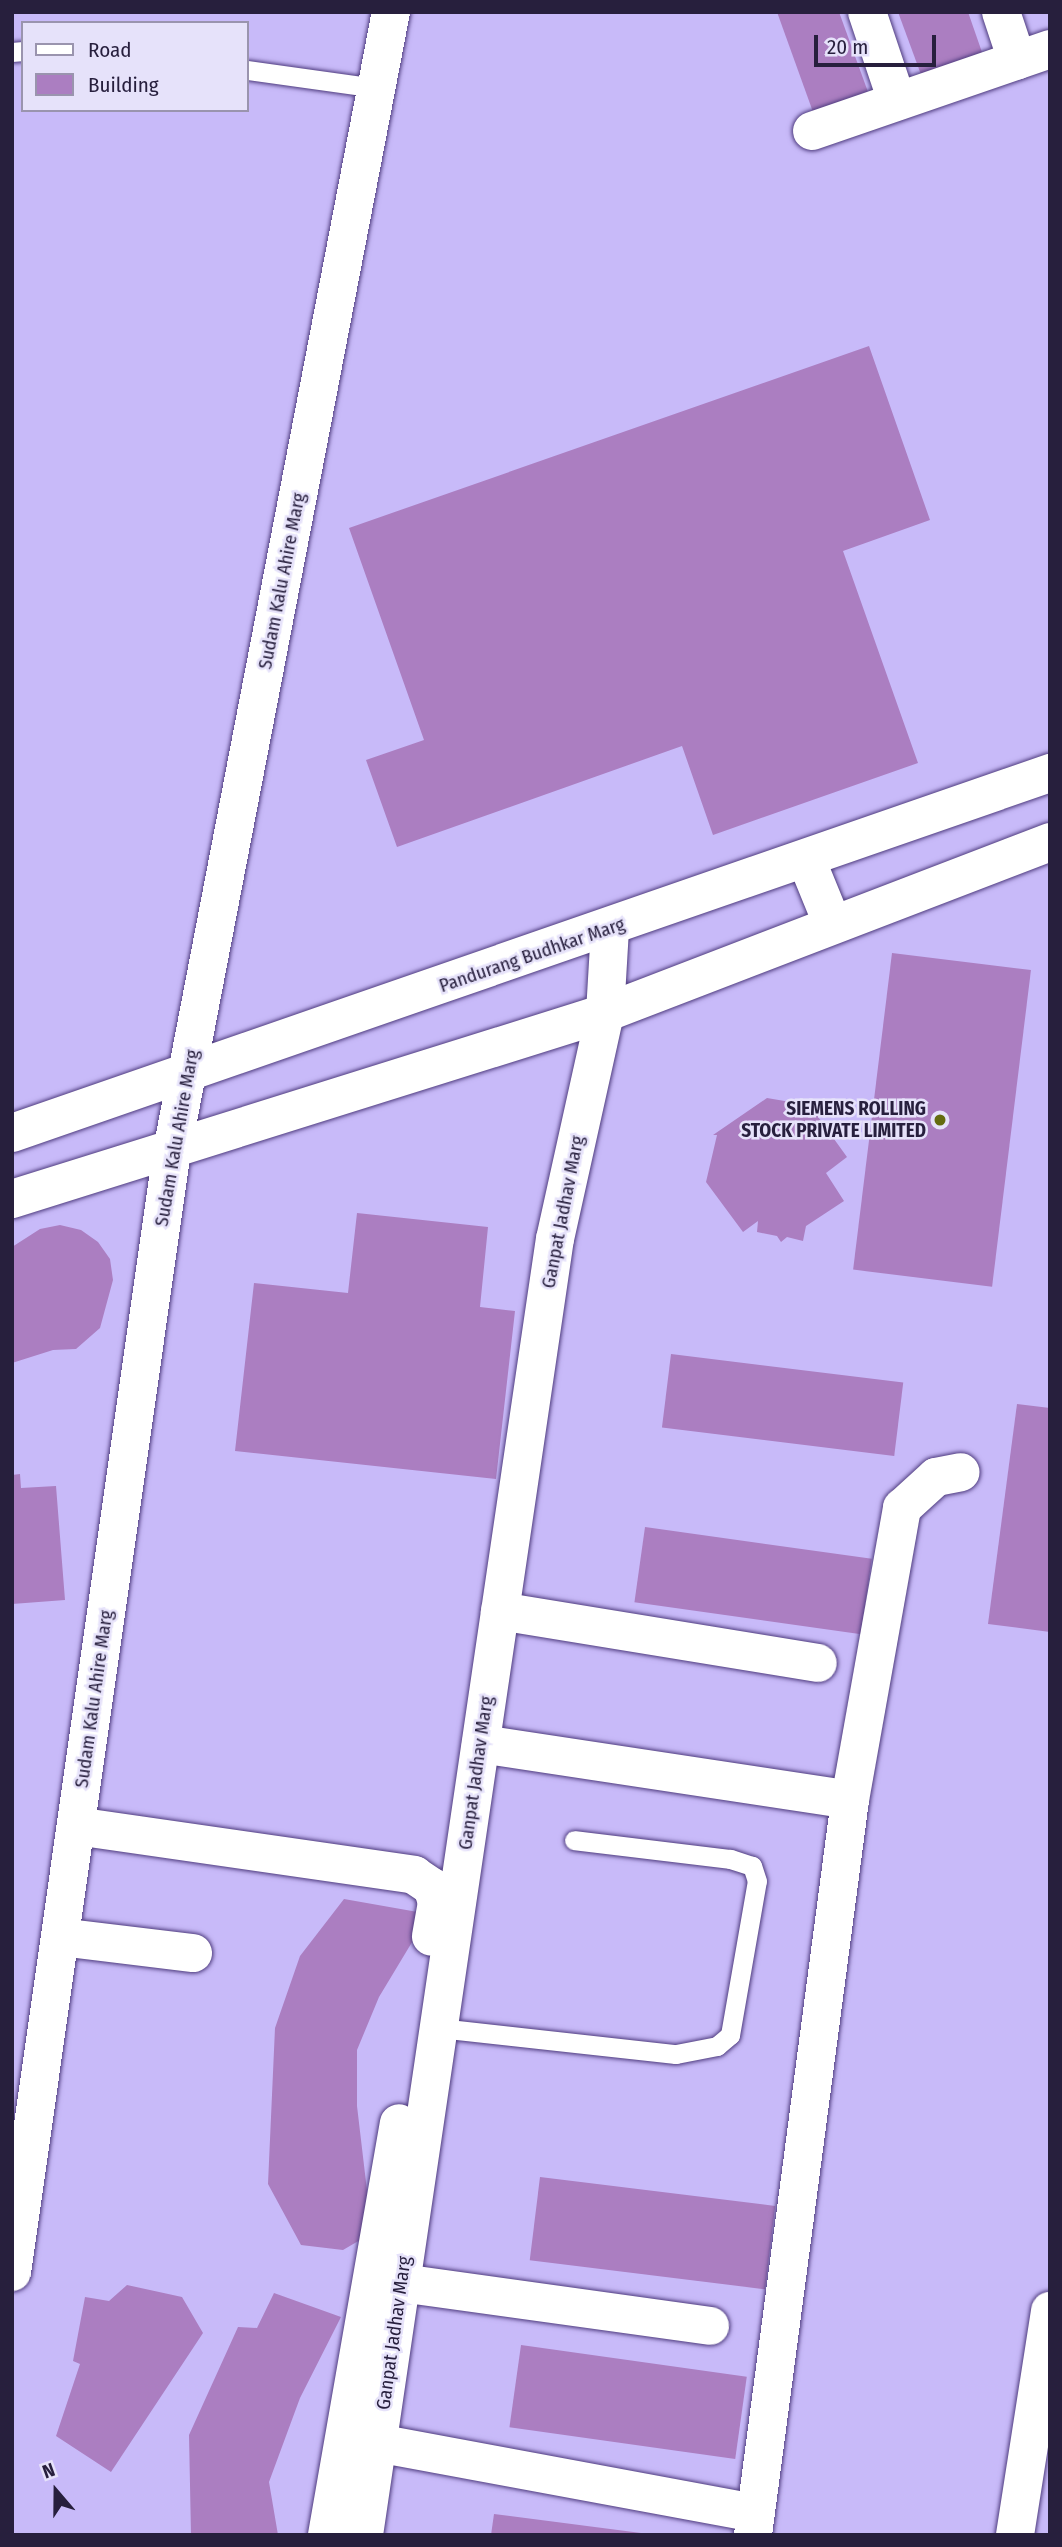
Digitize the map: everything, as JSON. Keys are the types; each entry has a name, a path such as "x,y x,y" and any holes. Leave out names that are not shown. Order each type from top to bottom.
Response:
{"street":[{"name":"Sudam Kalu Ahire Marg","path":"12,2272 15,2234 173,1151 391,12"},
{"path":"867,12 897,101"},
{"path":"811,131 1033,55 1001,12"},
{"name":"Pandurang Budhkar Marg","path":"12,1133 610,928 1050,773"},
{"path":"12,1199 173,1151 605,1013 1050,842"},
{"path":"806,859 833,925"},
{"name":"Ganpat Jadhav Marg","path":"364,2535 555,1239 605,1013 610,928"},
{"path":"377,2443 754,2524 850,1800 902,1508 936,1477 961,1472"},
{"path":"500,1611 818,1663"},
{"path":"481,1744 850,1800"},
{"path":"76,1826 414,1875 432,1887 438,1902 327,2535"},
{"path":"60,1937 193,1953"},
{"path":"401,2283 710,2326"},
{"path":"1015,2535 1040,2430 1050,2311"}],"lane":[{"path":"248,70 377,88"},
{"path":"439,2028 676,2054 718,2046 730,2035 757,1881 752,1866 730,1859 575,1840"}],"building":[{"path":"777,12 839,12 868,92 813,112"},
{"path":"898,12 968,12 984,58 923,80"},
{"path":"869,346 930,520 843,551 918,763 713,835 682,746 397,847 366,760 424,740 349,528"},
{"name":"SIEMENS ROLLING STOCK PRIVATE LIMITED","path":"892,953 1031,970 992,1287 853,1270"},
{"path":"767,1098 802,1104 801,1113 811,1107 847,1157 826,1173 844,1201 806,1226 803,1241 787,1237 781,1242 777,1236 757,1232 758,1221 743,1232 706,1182 717,1135 713,1135"},
{"path":"357,1213 488,1227 480,1307 515,1311 496,1479 235,1451 254,1283 348,1293"},
{"path":"60,1225 81,1230 98,1242 110,1259 113,1280 100,1328 76,1349 53,1350 12,1363 12,1247 40,1229"},
{"path":"671,1354 903,1383 894,1456 662,1427"},
{"path":"1017,1404 1050,1408 1050,1632 988,1624"},
{"path":"20,1474 21,1488 56,1486 65,1600 12,1604 12,1475"},
{"path":"645,1527 872,1559 861,1634 634,1602"},
{"path":"344,1899 429,1914 379,1997 357,2050 357,2106 372,2233 343,2250 301,2245 268,2184 275,2028 300,1956"},
{"path":"540,2177 775,2206 765,2289 530,2260"},
{"path":"127,2285 182,2297 203,2333 111,2472 56,2436 80,2364 73,2361 85,2297 109,2301"},
{"path":"274,2293 341,2317 300,2398 269,2482 278,2535 191,2535 189,2435 238,2327 257,2328"},
{"path":"521,2345 747,2377 735,2459 509,2427"},
{"path":"494,2514 641,2533 641,2535 491,2535"}],"place":[{"name":"SIEMENS ROLLING STOCK PRIVATE LIMITED","path":"940,1120"}]}
